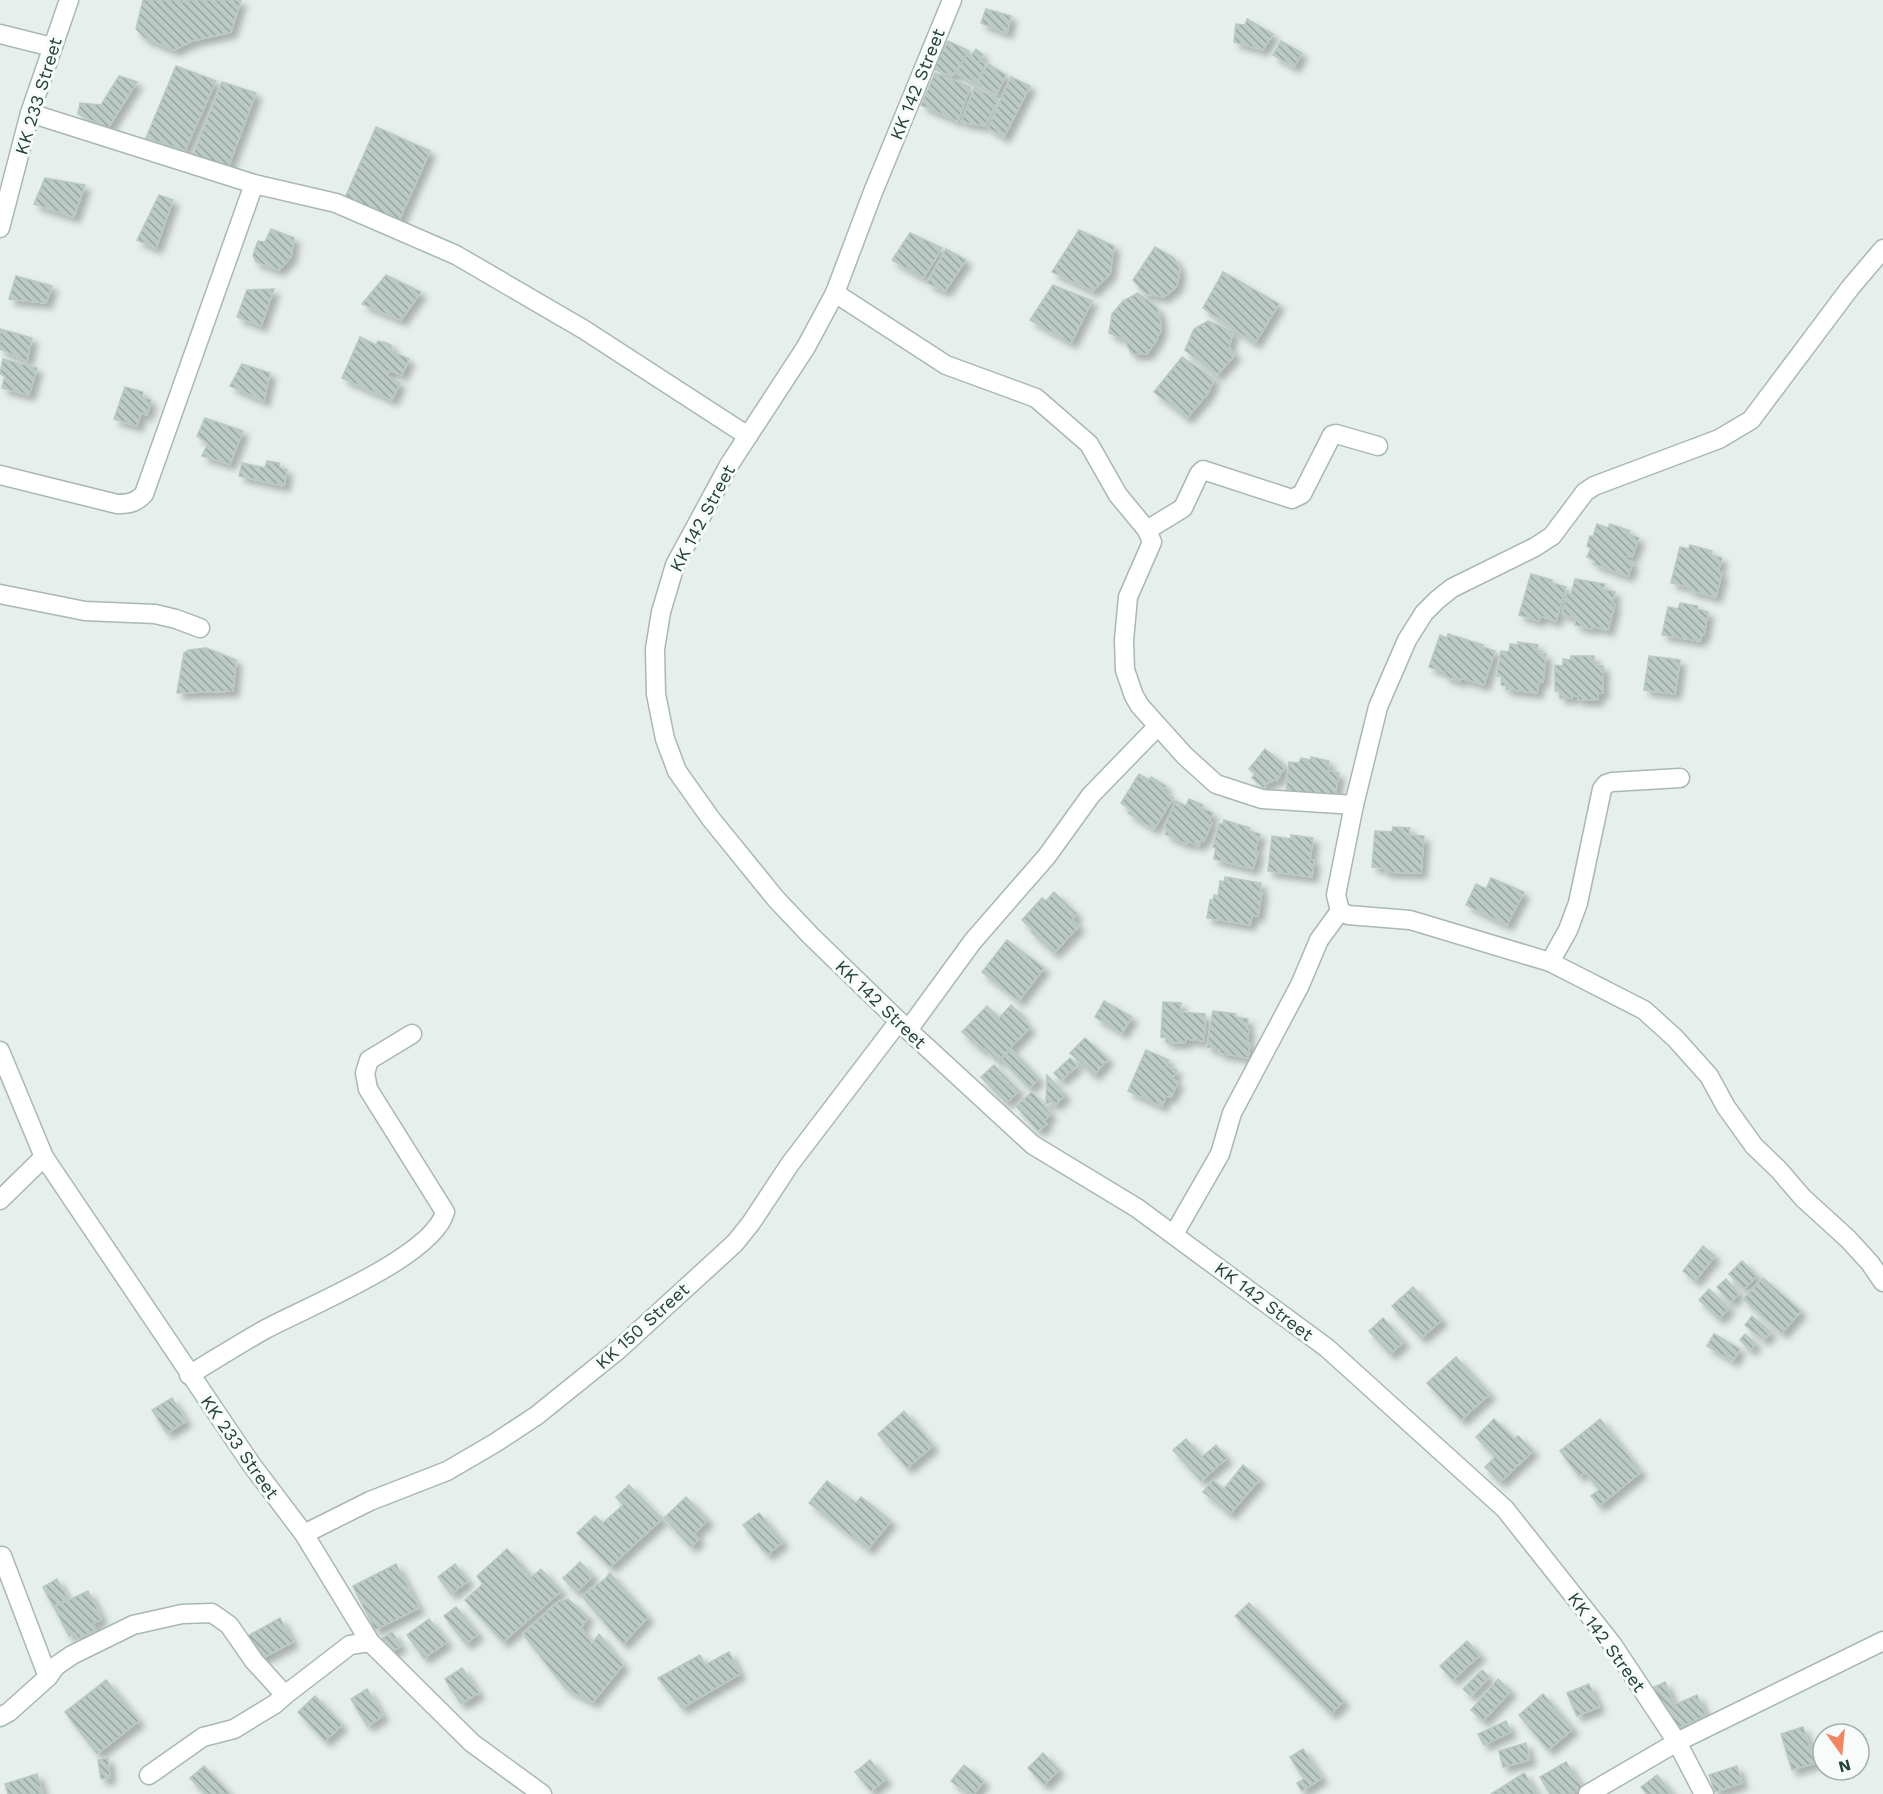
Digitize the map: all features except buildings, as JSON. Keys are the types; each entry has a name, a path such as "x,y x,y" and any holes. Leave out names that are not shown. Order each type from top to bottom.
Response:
{"street":[{"name":"KK 233 Street","path":"0,228 30,113 69,0"},
{"name":"KK 142 Street","path":"952,0 835,293 806,347 729,465 675,565 661,612 655,649 656,694 665,739 677,771 711,819 769,890 811,936 1033,1145 1137,1208 1327,1348 1505,1509 1612,1644 1677,1742 1704,1794"},
{"path":"0,34 52,47"},
{"path":"30,113 254,184 336,203 456,255 583,329 748,436"},
{"path":"0,475 117,504 127,504 138,500 144,494 254,184"},
{"path":"1883,249 1850,288 1751,420 1719,439 1594,486 1585,492 1552,536 1535,548 1452,588 1424,613 1407,640 1378,706 1354,805 1336,895 1340,911 1348,915 1410,920 1551,962 1644,1010 1675,1038 1708,1076 1726,1107 1754,1146 1803,1198 1848,1239 1870,1263 1883,1282"},
{"path":"835,293 946,364 1036,398 1089,444 1118,495 1148,530 1152,538 1151,547 1128,597 1124,640 1125,670 1134,696 1157,727 1216,784 1262,799 1354,805"},
{"path":"1148,530 1183,508 1198,474 1203,470 1292,499 1302,494 1332,435 1336,434 1378,446"},
{"path":"0,594 85,611 155,614 200,628"},
{"name":"KK 150 Street","path":"303,1534 369,1501 447,1471 536,1416 618,1350 735,1243 790,1164 973,941 1047,856 1091,795 1157,727"},
{"path":"1551,962 1568,930 1578,903 1602,789 1606,784 1612,782 1680,778"},
{"path":"1174,1234 1220,1154 1232,1113 1300,986 1319,940 1340,911"},
{"path":"189,1375 263,1330 380,1271 424,1242 442,1222 445,1212 439,1200 368,1089 365,1072 369,1060 412,1034"},
{"name":"KK 233 Street","path":"0,1051 44,1157 189,1375 303,1534 370,1642 472,1743 542,1794"},
{"path":"0,1200 44,1157"},
{"path":"2,1556 48,1677"},
{"path":"0,1717 48,1677 56,1666 72,1655 134,1625 182,1614 212,1613 229,1625 254,1661 285,1695"},
{"path":"1588,1794 1677,1742 1883,1641"},
{"path":"149,1775 203,1737 234,1729 275,1704 350,1645 370,1642"}]}
